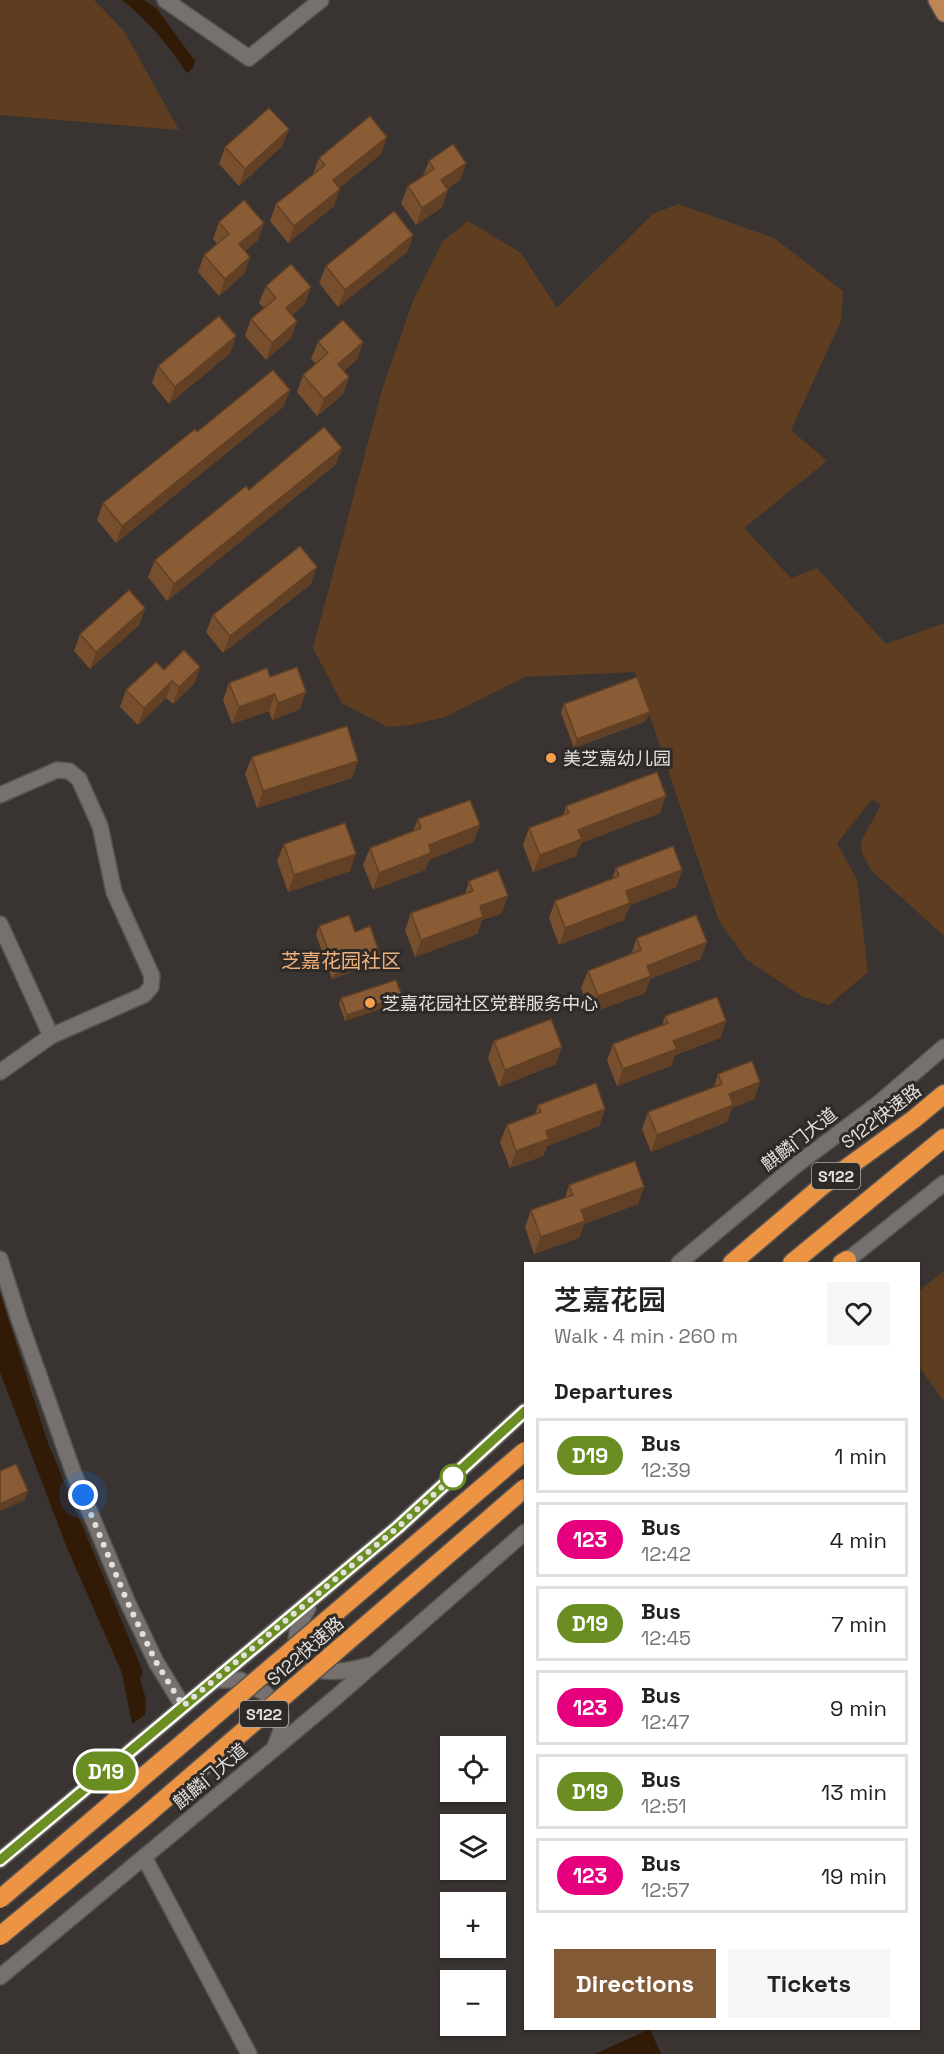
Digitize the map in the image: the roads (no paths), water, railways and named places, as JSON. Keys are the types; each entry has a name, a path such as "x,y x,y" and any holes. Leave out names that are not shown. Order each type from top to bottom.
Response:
{"highway":[{"name":"S122快速路","path":"733,1262 822,1186 914,1119 944,1094"},
{"name":"S122","path":"793,1262 944,1138"},
{"name":"S122快速路","path":"0,1899 524,1452"},
{"name":"S122快速路","path":"0,1936 153,1809 524,1489"}],"main road":[{"path":"936,0 944,14"}],"street":[{"path":"165,0 249,58 321,0"},
{"path":"0,795 57,770 69,771 79,779 100,826 114,892 152,976 151,987 144,995 51,1036 0,1072"},
{"path":"0,924 51,1036"},
{"name":"麒麟门大道","path":"680,1262 795,1166 879,1103 944,1047"},
{"path":"844,1262 944,1183"},
{"path":"0,1259 19,1320 74,1474 127,1601 156,1662 183,1706"},
{"path":"0,1860 397,1528 524,1412"},
{"name":"麒麟门大道","path":"0,1977 274,1749 524,1533"},
{"path":"314,1597 297,1626 297,1654 300,1663 308,1667 339,1673 373,1665"},
{"path":"215,1680 240,1680 265,1693 280,1715 281,1731 274,1749"},
{"path":"144,1857 249,2054"}],"place":[{"name":"美芝嘉幼儿园","path":"551,758"},
{"name":"芝嘉花园社区党群服务中心","path":"370,1003"}],"district":[{"name":"芝嘉花园社区","path":"341,961"}]}
